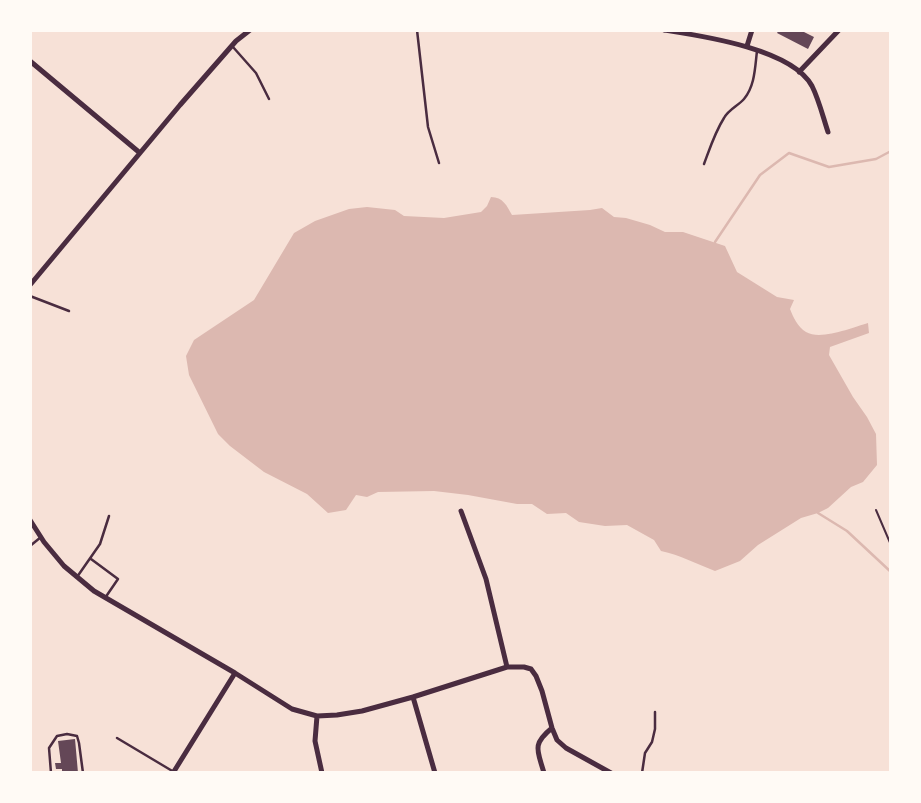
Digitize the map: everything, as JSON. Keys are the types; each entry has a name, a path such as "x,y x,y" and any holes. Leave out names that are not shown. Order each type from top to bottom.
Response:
{"street":[{"path":"30,285 232,45 250,30"},
{"path":"664,30 747,46 793,65 811,85 828,132"},
{"path":"747,46 751,30"},
{"path":"799,72 839,30"},
{"path":"30,61 140,153"},
{"path":"461,511 486,579 507,667"},
{"path":"30,520 64,566 94,591 292,709 317,716 362,711 507,667 524,667 531,669 536,676 551,729 557,740 566,748 611,773"},
{"path":"173,773 235,673"},
{"path":"413,697 435,773"},
{"path":"317,716 315,741 322,773"},
{"path":"544,773 538,748 541,737 551,729"}],"lane":[{"path":"417,30 428,127 439,163"},
{"path":"232,45 256,74 269,99"},
{"path":"704,164 726,114 744,100 749,91 757,51"},
{"path":"30,296 69,311"},
{"path":"77,577 100,544 109,516"},
{"path":"30,546 41,537"},
{"path":"91,559 118,579 105,598"},
{"path":"642,773 645,752 652,742 655,729 655,712"},
{"path":"51,773 49,747 57,736 67,734 77,736 83,773"},
{"path":"117,738 173,773"}],"path":[{"path":"876,510 891,545"}],"shaded area":[{"path":"491,197 502,200 512,215 602,208 614,217 650,225 665,232 683,232 725,246 737,272 777,297 794,300 790,309 798,325 806,332 828,334 868,323 869,333 830,347 829,355 876,434 877,465 863,482 851,487 828,508 801,518 758,545 740,561 715,571 661,551 654,540 627,525 605,526 579,522 566,513 547,514 532,504 434,491 378,492 367,497 356,495 346,510 328,513 307,494 264,472 218,434 189,375 186,356 194,340 254,300 294,233 315,221 349,209 367,207 395,210 404,216 444,218 481,212"}],"building":[{"path":"779,30 800,30 814,37 808,49 777,33"},
{"path":"75,739 78,773 62,773 62,769 56,769 55,763 61,763 58,741"}],"waterway":[{"path":"715,242 760,175 789,153 829,167 876,159 891,151"},
{"path":"818,513 847,531 891,572"}]}
